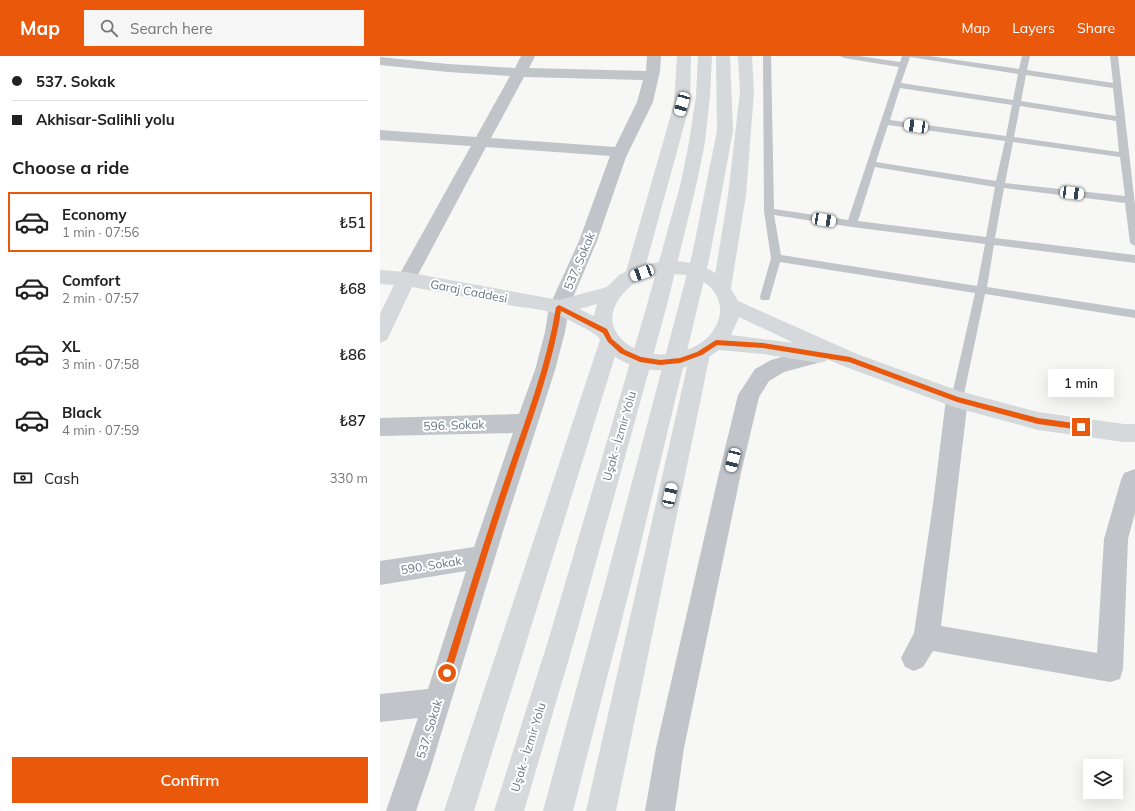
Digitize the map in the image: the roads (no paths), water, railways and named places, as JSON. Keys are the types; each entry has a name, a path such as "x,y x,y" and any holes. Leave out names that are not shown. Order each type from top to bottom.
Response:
{"main road":[{"path":"634,276 682,104 684,56"},
{"name":"Uşak - İzmir Yolu","path":"509,811 562,638 657,305 698,142 703,96 705,56"},
{"path":"558,811 618,584 701,255 725,131 723,56"},
{"path":"745,56 747,92 726,297 730,315 728,324 723,334 708,348 680,361 660,363 640,360 623,352 608,336 603,318 606,304 613,292 622,283 649,270 666,267 683,268 698,272 712,279 726,297 850,360 957,399 1038,421 1124,433 1135,433"},
{"name":"Garaj Caddesi","path":"380,277 406,279 559,307 608,336"},
{"path":"380,336 406,279"},
{"name":"Garaj Caddesi","path":"559,307 613,292"},
{"path":"459,811 608,336"},
{"path":"708,348 763,346 850,360"},
{"path":"602,811 708,348"}],"street":[{"path":"406,279 528,56"},
{"path":"382,63 519,72 653,66"},
{"name":"537. Sokak","path":"402,811 418,767 483,557 545,370 555,332 559,307 588,241 620,152 645,102 653,66"},
{"path":"380,135 620,152"},
{"path":"660,811 672,740 730,473 749,395 762,375 778,366 818,355"},
{"path":"914,658 928,637 957,399"},
{"name":"596. Sokak","path":"380,427 528,422"},
{"path":"928,637 1110,669 1116,539 1132,480 1135,479"},
{"name":"590. Sokak","path":"380,573 483,557"},
{"path":"380,708 438,702"}],"lane":[{"path":"765,297 776,258 769,211 767,56"},
{"path":"844,56 903,65"},
{"path":"852,224 906,56"},
{"path":"913,56 1117,86"},
{"path":"957,399 981,292 1000,185 1024,72 1026,56"},
{"path":"1114,56 1135,243"},
{"path":"897,85 1121,119"},
{"path":"885,122 1124,155"},
{"path":"872,164 1000,185 1130,200"},
{"path":"769,211 852,224 1135,259"},
{"path":"776,258 981,292 1135,314"}]}
